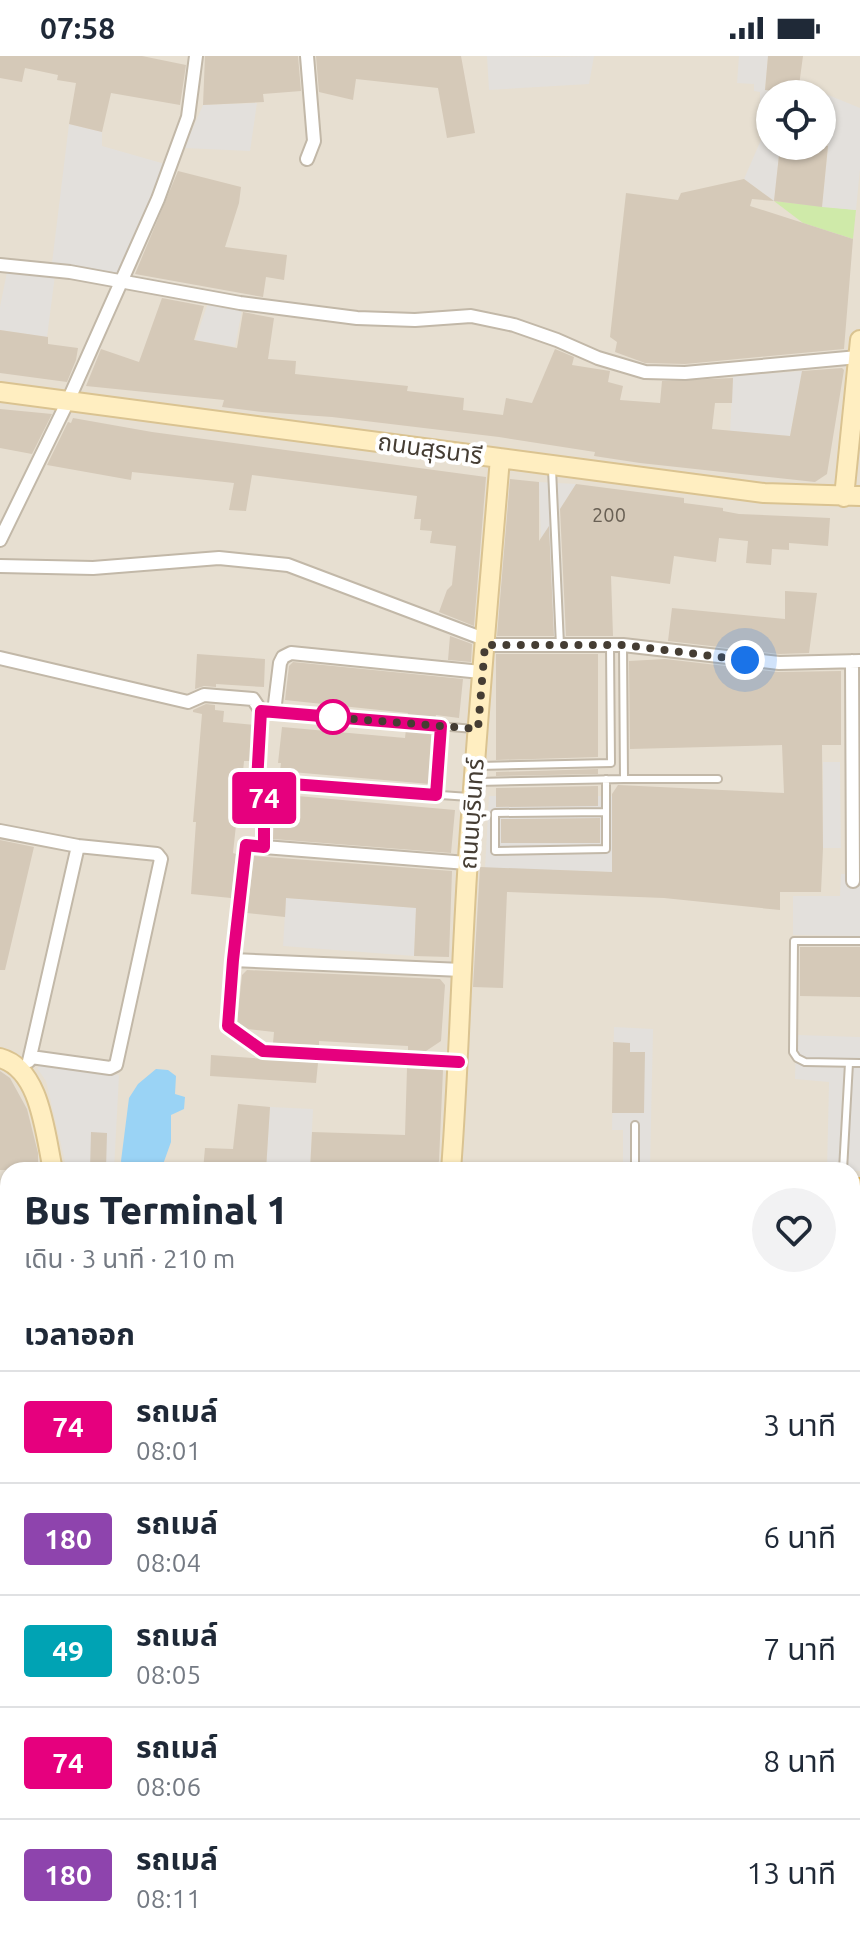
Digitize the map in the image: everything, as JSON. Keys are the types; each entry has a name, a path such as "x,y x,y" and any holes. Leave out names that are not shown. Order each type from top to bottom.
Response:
{"street":[{"path":"0,540 68,401 158,199 188,117 196,56"},
{"path":"307,56 314,141 307,159"},
{"path":"0,265 56,270 240,303 357,318 415,320 471,316 514,325 598,358 645,372 685,373 859,350 852,496"},
{"name":"ถนนสุรนารี","path":"0,392 764,493 852,496"},
{"name":"ถนนบุรินทร์","path":"452,1162 467,863 500,458"},
{"path":"0,566 93,568 219,558 288,565 484,642 617,645 779,663 856,661 853,881"},
{"path":"0,658 188,702 204,695 253,699 267,712 280,663 283,657 291,653 481,672"},
{"path":"264,782 264,847"},
{"path":"0,831 78,846 157,854 161,859 116,1065 110,1068 28,1065 0,1058"},
{"path":"459,1062 263,1051 228,1026 246,845 467,863"},
{"path":"51,1162 28,1065 78,846"},
{"path":"233,960 462,970"}],"lane":[{"path":"552,465 560,646"},
{"path":"617,645 624,779"},
{"path":"478,729 267,712 257,782 436,795 474,782 611,763 617,645"},
{"path":"436,795 441,726"},
{"path":"606,779 606,812 606,849 495,851 495,813 606,812"},
{"path":"474,782 718,779"},
{"path":"860,941 794,941 793,1052 805,1062 860,1063"},
{"path":"843,1162 849,1063"},
{"path":"635,1125 635,1162"}],"shaded area":[{"path":"0,56 860,56 860,1162 0,1162"},
{"path":"487,56 594,56 589,84 489,90"},
{"path":"739,56 768,56 766,80 756,80 756,91 754,84 737,83"},
{"path":"836,98 860,108 856,210 822,207 827,160 836,160"},
{"path":"257,103 250,151 184,148 203,105"},
{"path":"69,124 102,132 102,146 165,164 121,274 52,263"},
{"path":"756,151 756,160 778,160 774,201 744,179"},
{"path":"7,272 55,275 47,337 0,330 0,307"},
{"path":"208,303 242,310 235,347 195,340"},
{"path":"802,371 790,436 730,431 733,376"},
{"path":"539,482 576,484 559,511 565,635 544,636"},
{"path":"823,762 840,762 841,848 823,848"},
{"path":"489,796 613,796 612,872 485,868"},
{"path":"841,874 860,874 860,936 793,935 793,896 840,896"},
{"path":"286,898 416,908 414,956 283,946"},
{"path":"614,1027 653,1029 650,1162 623,1162 623,1130 612,1130"},
{"path":"796,1035 860,1037 860,1162 827,1162 829,1082 795,1079"},
{"path":"42,1064 119,1075 114,1162 65,1162 46,1081 37,1068"},
{"path":"270,1107 313,1109 310,1162 267,1162"}],"green space":[{"path":"774,201 856,210 853,239 803,223"}],"water":[{"path":"156,1069 168,1070 176,1076 175,1094 185,1097 184,1109 171,1115 171,1142 164,1162 121,1162 129,1098 138,1084"}],"building":[{"path":"0,56 142,56 186,65 180,105 111,93 102,132 69,124 76,83 57,80 58,75 25,68 22,82 0,78"},
{"path":"205,56 298,56 301,91 263,94 264,102 203,105"},
{"path":"316,56 461,56 475,133 447,138 438,88 356,79 353,100 319,92"},
{"path":"768,56 803,56 800,80 766,80"},
{"path":"778,160 827,160 822,207 774,201"},
{"path":"178,171 241,187 225,247 287,255 284,280 266,277 263,297 135,274"},
{"path":"744,179 774,201 752,199 750,206 853,239 844,349 685,364 645,363 615,352 617,342 610,337 626,193 678,200 681,193"},
{"path":"162,298 204,306 194,340 237,348 243,312 274,318 268,359 296,361 295,374 408,386 407,391 464,398 463,410 503,415 506,398 532,403 555,349 574,357 572,365 610,371 608,382 623,386 620,400 660,403 662,381 733,378 732,403 715,403 712,429 790,436 802,371 842,368 827,474 815,482 640,463 594,456 595,452 499,437 262,412 222,407 224,400 86,386 101,349 139,362"},
{"path":"0,330 48,337 48,344 78,348 67,382 0,373"},
{"path":"0,409 52,414 32,454 0,448"},
{"path":"73,418 152,432 486,477 474,626 439,612 452,585 456,546 430,543 432,531 420,530 421,519 414,519 417,496 252,475 246,511 229,510 234,483 132,472 131,480 47,465 68,422 71,423"},
{"path":"510,479 539,482 539,541 549,526 554,636 497,636"},
{"path":"576,484 684,498 684,503 723,508 723,511 739,514 830,518 828,546 789,543 789,550 772,549 771,565 746,563 748,541 719,538 716,562 674,556 670,584 611,576 613,636 566,636 560,509"},
{"path":"785,591 817,593 809,653 779,654 668,641 672,608 785,619"},
{"path":"450,636 472,644 471,662 448,660"},
{"path":"197,654 265,659 264,687 216,684 216,687 195,689"},
{"path":"496,654 598,654 598,757 496,760"},
{"path":"665,659 778,672 841,671 841,745 822,745 821,892 780,892 780,910 664,898 507,892 503,988 473,987 480,867 612,872 612,794 618,785 784,793 782,745 630,749 629,661"},
{"path":"293,662 463,679 459,718 436,715 435,720 407,717 408,713 285,700 289,666"},
{"path":"206,704 224,711 223,722 255,725 252,761 244,761 231,898 191,894 202,714 193,710"},
{"path":"282,727 405,738 406,729 434,732 430,784 280,771"},
{"path":"598,769 598,774 496,776 496,772"},
{"path":"598,786 598,806 496,807 496,788"},
{"path":"275,794 455,810 451,853 273,839"},
{"path":"600,818 600,843 501,843 501,819"},
{"path":"0,840 34,847 5,970 0,970"},
{"path":"254,856 452,871 449,957 414,956 416,908 286,898 285,917 247,913"},
{"path":"800,947 860,947 860,997 800,996"},
{"path":"247,970 440,979 445,985 441,1041 426,1051 408,1050 408,1046 319,1041 319,1045 273,1043 274,1032 248,1029 237,1022 242,975"},
{"path":"613,1042 630,1043 630,1052 645,1052 644,1113 612,1113"},
{"path":"211,1055 318,1063 316,1083 210,1076"},
{"path":"407,1068 443,1070 438,1162 310,1162 312,1132 405,1135"},
{"path":"0,1071 10,1078 27,1109 38,1162 0,1162"},
{"path":"238,1104 270,1107 267,1162 204,1162 205,1148 233,1149"},
{"path":"91,1132 107,1133 106,1162 90,1162"}],"bus line":[{"name":"74","path":"292,784 436,795 441,726 261,711 257,782 264,782 264,847 246,845 228,1026 263,1051 459,1062"}],"route":[{"path":"333,717 329,717 478,729 485,645 623,645 745,660"}]}
